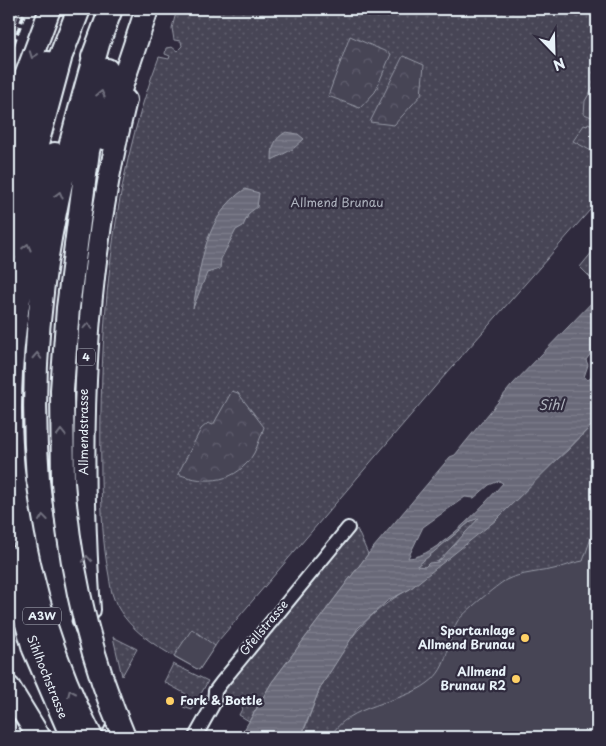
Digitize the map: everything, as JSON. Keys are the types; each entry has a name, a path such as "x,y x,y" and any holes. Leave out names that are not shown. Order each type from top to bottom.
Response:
{"highway":[{"path":"9,153 44,70 74,9"},
{"path":"9,180 79,9"},
{"name":"A3W","path":"98,44 111,9"},
{"path":"124,9 88,151 63,366 62,482 70,555 84,624 97,669 124,737"},
{"path":"76,245 106,131 148,9"},
{"path":"60,618 45,535 38,480 36,416 37,344 44,277 55,211 98,44"},
{"name":"Sihlhochstrasse","path":"91,737 68,688 45,626 28,565 15,487 10,426 11,359 25,258 41,197 61,136 98,44"},
{"path":"9,248 60,59"},
{"name":"Sihlhochstrasse","path":"9,558 34,649 72,737"},
{"path":"9,688 39,737"}],"main road":[{"path":"9,119 50,9"},
{"name":"Allmendstrasse","path":"114,737 100,712 92,642 83,471 84,392 88,320 100,222 148,9"},
{"path":"9,564 24,566 35,573 44,584 60,618 72,653 100,712 95,726 86,737"}],"street":[{"name":"Gfellstrasse","path":"195,737 214,703 216,691 220,683 348,528"}],"green space":[{"path":"9,9 21,9 9,40"},
{"name":"Allmend Brunau","path":"177,9 597,9 597,202 439,382 219,640 199,670 150,641 120,611 110,585 104,539 101,478 102,372 105,318 110,264 118,211 128,159 142,107 159,57 169,59 170,56 165,54 166,48 172,47 177,51 182,46 181,41 174,40 172,28"},
{"path":"350,36 391,54 375,92 360,108 328,96"},
{"path":"403,56 424,65 421,95 394,125 370,122"},
{"path":"595,84 597,84 597,119 584,114 585,101"},
{"path":"588,123 597,127 597,154 573,141 584,125 587,126"},
{"path":"597,246 597,284 580,267"},
{"path":"232,391 238,393 264,427 254,453 239,470 230,476 220,479 200,480 178,474 201,429 208,423 213,425"},
{"path":"597,420 597,737 301,737 321,687 347,643 358,630 381,608 410,589 567,451"},
{"path":"480,517 460,541 442,558 424,567 416,566 471,521"},
{"name":"Sportanlage Allmend Brunau","path":"597,521 597,737 330,737 338,726 349,717 416,690 435,677 444,662 457,622 488,593 506,580 583,561"},
{"path":"357,529 368,554 272,682 249,721 239,715 243,707 224,695 222,690 267,632"},
{"path":"192,629 215,646 199,670 174,656"},
{"path":"113,637 137,649 122,676"},
{"path":"173,664 208,681 192,710 183,707 186,694 164,682"}],"water":[{"path":"286,132 298,134 304,139 293,149 272,160 274,143"},
{"path":"245,189 259,193 257,207 249,213 243,226 236,230 221,259 220,269 207,273 193,308 202,258 213,227 221,213"},
{"name":"Sihl","path":"597,297 597,345 586,360 588,365 584,377 588,380 597,373 597,420 496,520 410,589 387,601 358,628 320,688 301,737 240,737 272,682 368,554 450,457 455,455 511,386","holes":["499,481 503,483 446,540 419,556 408,558 423,527 465,497 474,498 489,485","479,518 438,562 429,563 425,567 417,566 471,521"]}],"railway":[{"path":"9,56 26,9"}],"place":[{"name":"Sportanlage Allmend Brunau","path":"525,638"},
{"name":"Allmend Brunau R2","path":"516,679"},
{"name":"Fork & Bottle","path":"170,701"}]}
